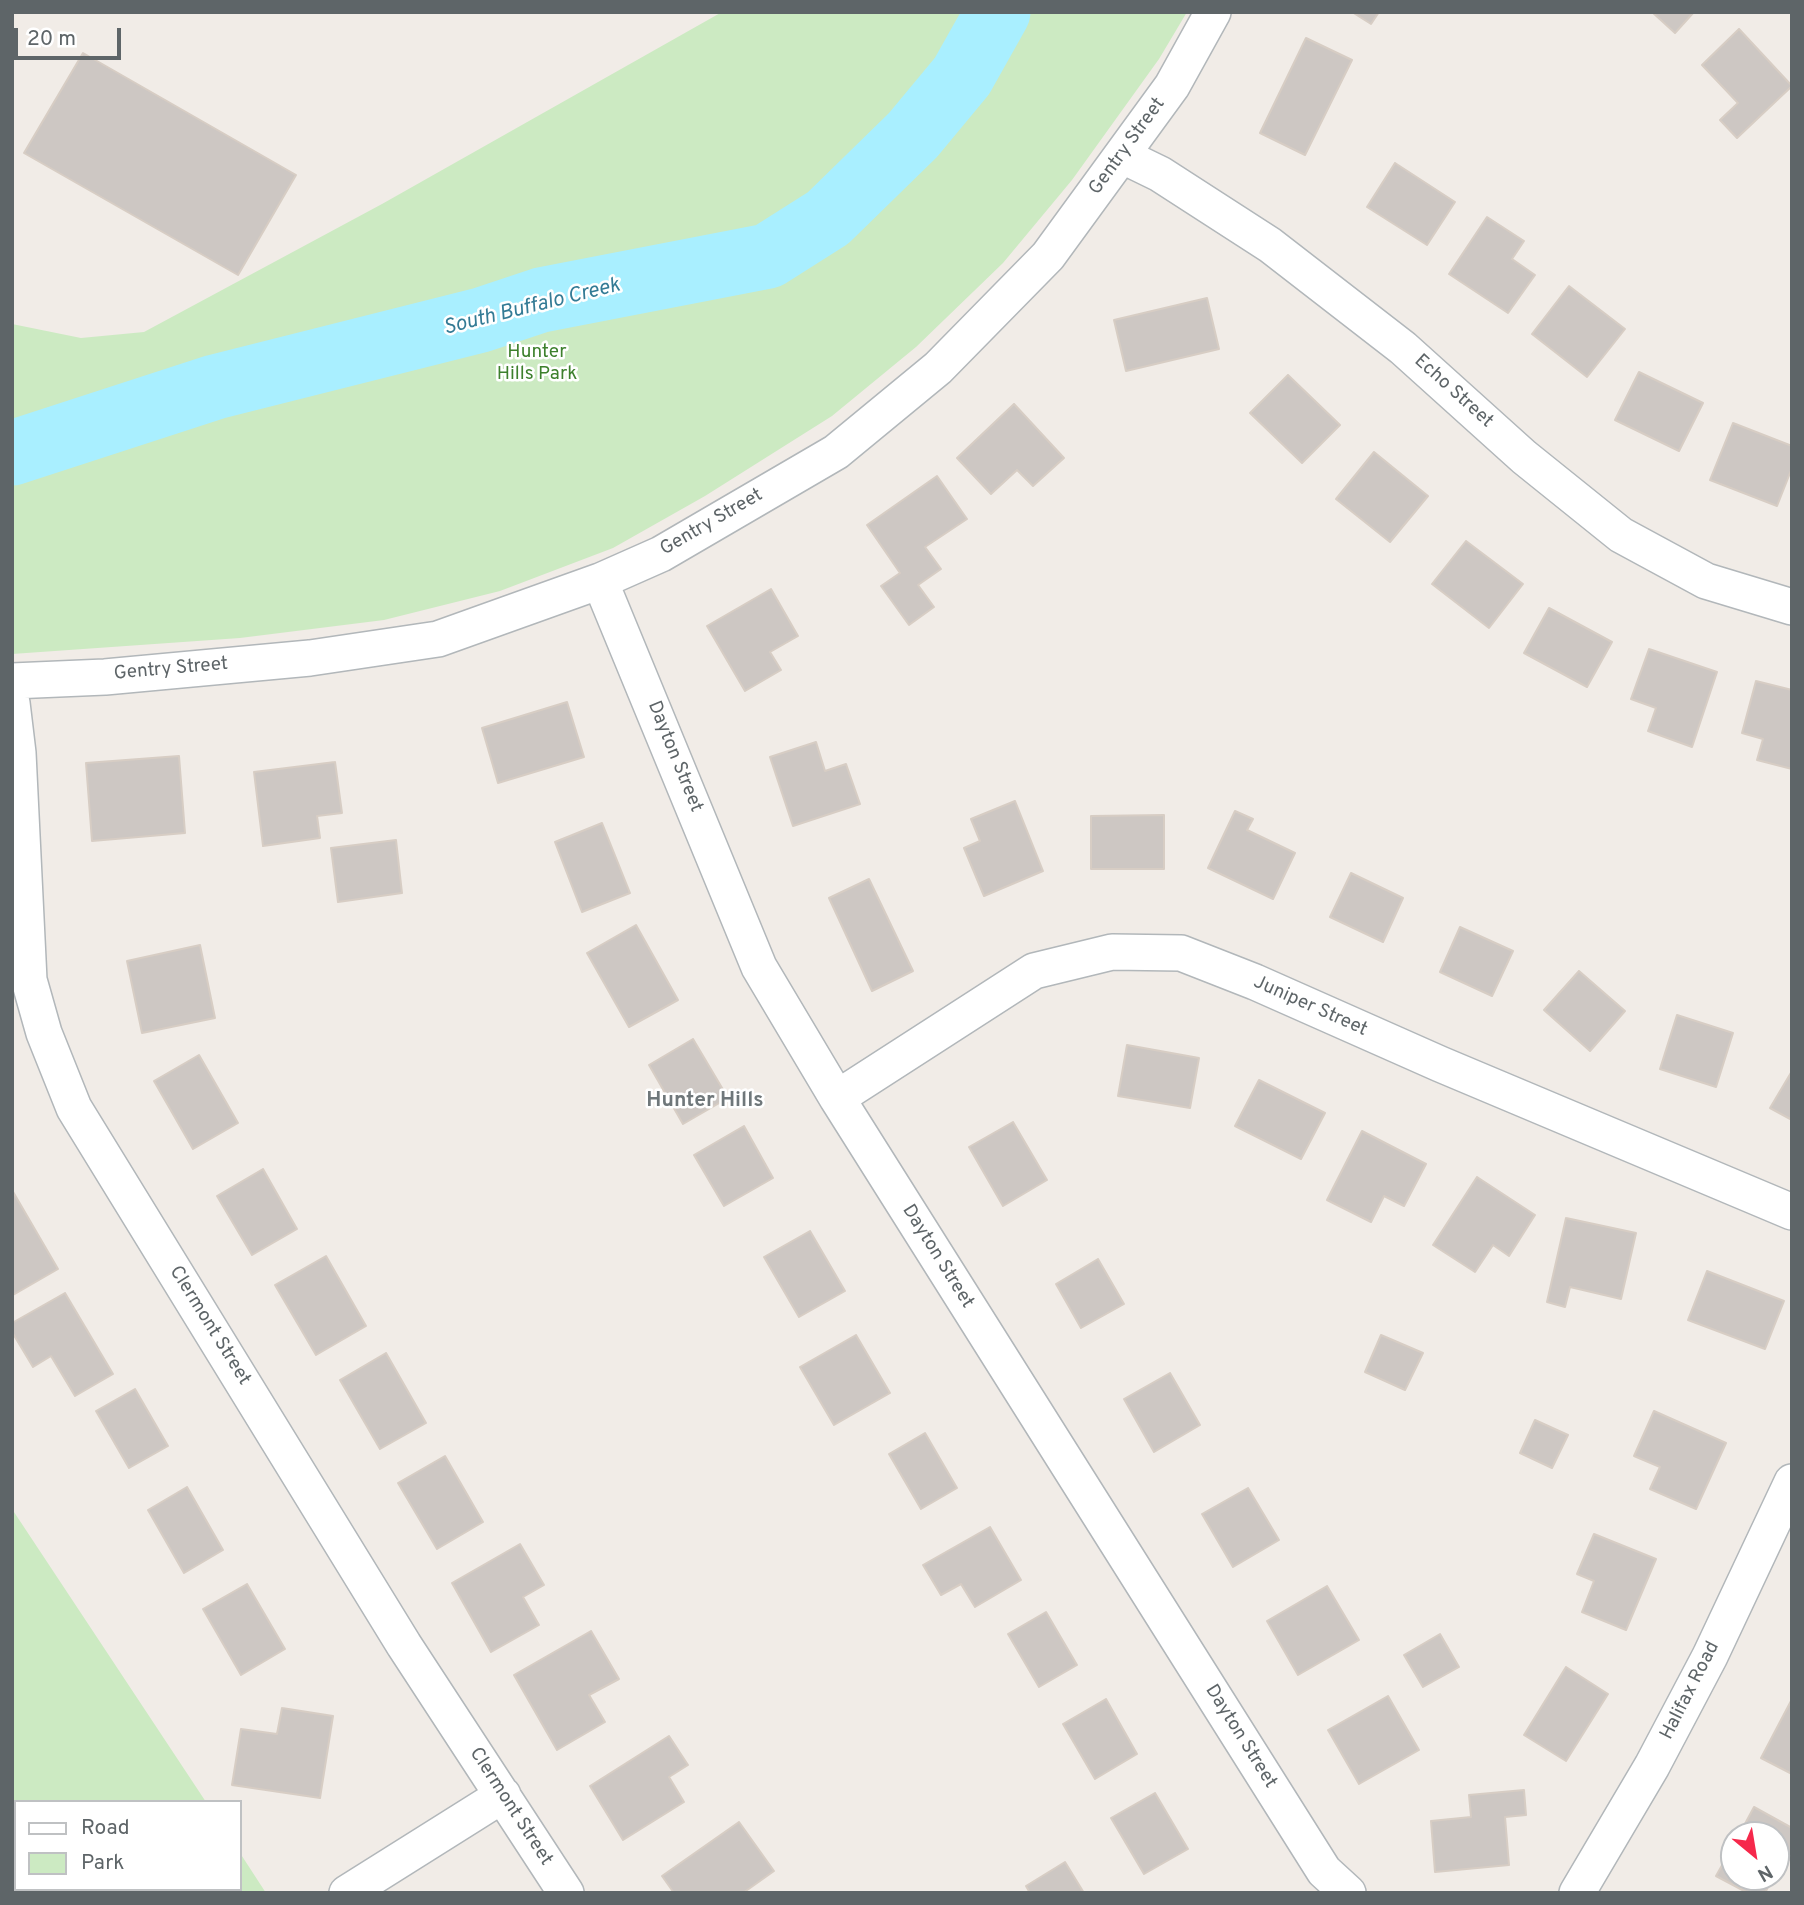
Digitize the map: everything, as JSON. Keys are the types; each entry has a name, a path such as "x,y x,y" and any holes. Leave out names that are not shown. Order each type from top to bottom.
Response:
{"street":[{"name":"Gentry Street","path":"12,681 105,677 310,658 438,639 600,581 661,554 836,452 938,368 1048,256 1172,86 1213,12"},
{"name":"Echo Street","path":"1123,156 1160,174 1270,245 1404,348 1524,457 1620,535 1706,581 1792,607"},
{"name":"Dayton Street","path":"600,581 760,967 837,1098 1324,1871 1348,1893"},
{"name":"Clermont Street","path":"12,703 18,753 29,980 44,1033 74,1108 404,1645 566,1893"},
{"name":"Juniper Street","path":"837,1098 1034,971 1112,952 1181,953 1255,982 1440,1064 1792,1212"},
{"name":"Halifax Road","path":"1577,1893 1652,1766 1710,1656 1792,1482"},
{"path":"347,1893 503,1795"}],"green space":[{"name":"Hunter Hills Park","path":"722,12 1187,12 1159,59 1072,180 1003,263 916,347 832,416 705,496 613,548 500,591 384,620 240,638 12,654 12,324 81,338 144,332 382,204"},
{"path":"12,1509 205,1800 14,1800 14,1891 242,1891 242,1856 266,1893 12,1893"}],"building":[{"path":"1352,12 1379,12 1371,24"},
{"path":"1652,12 1694,12 1675,33"},
{"path":"1739,29 1792,86 1737,138 1720,120 1738,103 1702,65"},
{"path":"1306,38 1352,60 1305,155 1260,133"},
{"path":"83,53 296,175 238,275 24,153"},
{"path":"1395,163 1455,202 1427,245 1367,207"},
{"path":"1487,217 1524,241 1512,259 1535,275 1508,313 1449,274"},
{"path":"1569,286 1625,329 1587,377 1532,334"},
{"path":"1207,298 1219,349 1126,371 1114,320"},
{"path":"1639,372 1703,403 1679,451 1615,420"},
{"path":"1288,375 1340,425 1302,463 1250,413"},
{"path":"1014,404 1064,458 1033,486 1017,470 991,494 957,458"},
{"path":"1733,423 1792,446 1792,468 1777,506 1710,480"},
{"path":"1374,452 1428,496 1390,542 1336,499"},
{"path":"937,476 967,519 925,547 941,569 918,585 934,607 909,625 881,586 900,573 867,525"},
{"path":"1466,541 1523,584 1489,628 1432,584"},
{"path":"771,589 798,636 770,652 781,670 745,691 707,626"},
{"path":"1549,608 1612,642 1587,687 1524,653"},
{"path":"1649,649 1717,672 1692,747 1648,731 1656,708 1631,699"},
{"path":"1756,681 1792,690 1792,769 1757,760 1763,739 1742,733"},
{"path":"567,702 584,757 498,783 482,728"},
{"path":"816,742 825,771 846,764 860,804 793,826 770,757"},
{"path":"179,756 185,833 92,841 86,763"},
{"path":"335,762 342,813 317,816 320,838 263,846 254,772"},
{"path":"1015,801 1043,871 984,896 964,848 980,841 971,819"},
{"path":"1235,811 1253,819 1247,830 1295,853 1273,899 1208,868"},
{"path":"1164,815 1164,869 1091,869 1091,816"},
{"path":"602,823 630,893 582,912 555,842"},
{"path":"396,840 402,893 338,902 331,848"},
{"path":"1351,873 1403,898 1383,942 1330,917"},
{"path":"869,879 913,971 872,991 829,898"},
{"path":"636,925 678,1000 629,1027 587,953"},
{"path":"1460,927 1513,951 1492,996 1440,972"},
{"path":"200,945 215,1018 142,1033 127,961"},
{"path":"1579,971 1625,1011 1590,1051 1544,1010"},
{"path":"1677,1015 1733,1033 1716,1087 1660,1069"},
{"path":"693,1039 728,1098 683,1124 649,1065"},
{"path":"1127,1045 1199,1058 1190,1108 1118,1096"},
{"path":"199,1055 238,1123 193,1149 154,1081"},
{"path":"1792,1071 1792,1120 1770,1108"},
{"path":"1259,1080 1325,1113 1301,1159 1235,1126"},
{"path":"1013,1122 1047,1180 1003,1206 969,1147"},
{"path":"744,1126 773,1178 724,1206 694,1155"},
{"path":"1362,1131 1426,1164 1404,1206 1384,1196 1371,1222 1327,1200"},
{"path":"263,1169 297,1229 252,1255 217,1196"},
{"path":"1477,1177 1535,1215 1509,1256 1493,1245 1475,1272 1433,1245"},
{"path":"12,1190 58,1269 13,1295 12,1293"},
{"path":"1566,1218 1636,1233 1621,1299 1570,1287 1565,1307 1547,1302"},
{"path":"810,1231 845,1291 799,1317 764,1257"},
{"path":"326,1256 366,1326 316,1355 275,1285"},
{"path":"1098,1259 1124,1304 1081,1328 1056,1284"},
{"path":"1707,1271 1784,1301 1765,1349 1688,1320"},
{"path":"65,1293 113,1374 75,1396 51,1356 33,1367 12,1332 12,1323"},
{"path":"856,1335 890,1393 834,1425 800,1367"},
{"path":"1381,1335 1423,1353 1405,1390 1365,1372"},
{"path":"386,1353 426,1423 380,1449 340,1380"},
{"path":"1170,1373 1200,1425 1154,1452 1124,1399"},
{"path":"135,1389 168,1446 129,1468 96,1411"},
{"path":"1654,1411 1726,1443 1696,1509 1650,1489 1660,1467 1634,1456"},
{"path":"1535,1420 1568,1435 1552,1468 1520,1453"},
{"path":"925,1433 957,1488 921,1509 889,1454"},
{"path":"445,1456 483,1522 437,1549 398,1483"},
{"path":"187,1487 223,1550 184,1573 148,1510"},
{"path":"1248,1488 1279,1540 1233,1567 1202,1514"},
{"path":"990,1527 1021,1580 975,1607 961,1584 941,1595 923,1565"},
{"path":"1594,1534 1656,1559 1626,1630 1582,1612 1594,1581 1577,1574"},
{"path":"520,1544 544,1585 523,1597 539,1625 491,1652 452,1583"},
{"path":"247,1584 285,1649 241,1675 203,1609"},
{"path":"1327,1586 1359,1640 1298,1675 1267,1621"},
{"path":"1046,1612 1077,1665 1039,1687 1008,1634"},
{"path":"591,1631 619,1679 589,1695 605,1722 557,1750 514,1675"},
{"path":"1440,1634 1459,1667 1423,1687 1404,1655"},
{"path":"1566,1667 1608,1694 1566,1761 1524,1735"},
{"path":"1388,1696 1419,1750 1359,1784 1328,1730"},
{"path":"1106,1699 1137,1754 1095,1779 1063,1724"},
{"path":"1792,1699 1792,1774 1761,1758"},
{"path":"282,1708 333,1716 320,1798 232,1785 241,1729 277,1734"},
{"path":"669,1736 688,1765 669,1777 684,1802 623,1840 590,1786"},
{"path":"1524,1790 1526,1815 1505,1817 1509,1865 1435,1872 1431,1821 1471,1817 1469,1795"},
{"path":"1155,1793 1188,1849 1144,1874 1111,1818"},
{"path":"1754,1807 1779,1821 1746,1821"},
{"path":"739,1822 774,1871 743,1893 674,1893 662,1876"},
{"path":"1790,1827 1792,1828 1792,1861 1790,1860"},
{"path":"1065,1862 1084,1893 1030,1893 1026,1886"},
{"path":"1744,1891 1766,1891 1765,1893"}],"waterway":[{"name":"South Buffalo Creek","path":"12,453 215,387 481,320 541,300 768,256 828,218 913,135 962,76 998,12"}],"district":[{"name":"Hunter Hills","path":"705,1102"}]}
